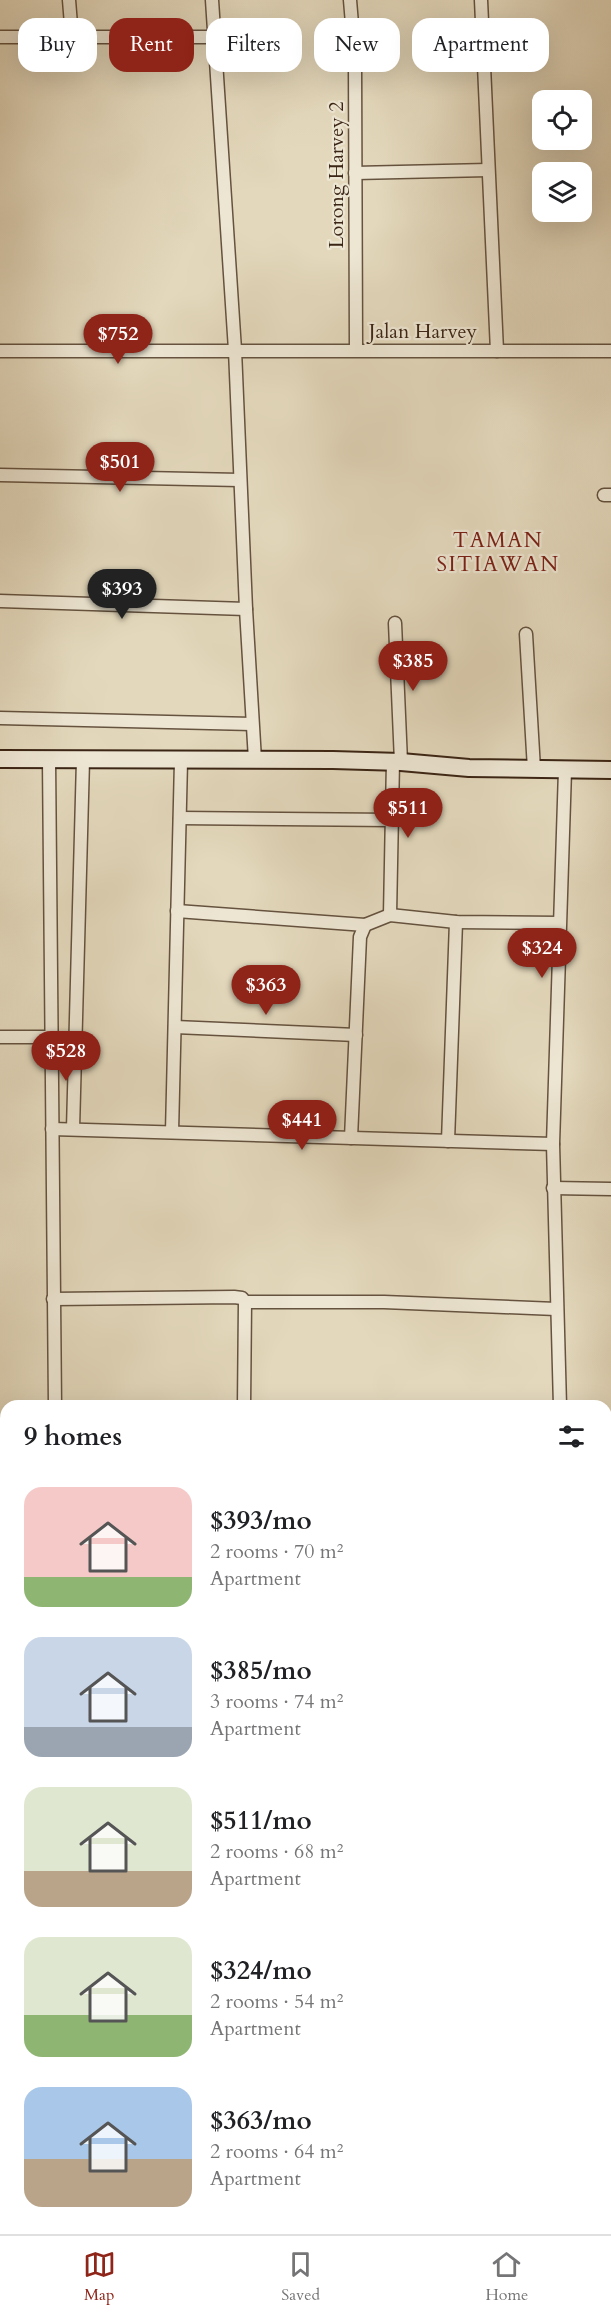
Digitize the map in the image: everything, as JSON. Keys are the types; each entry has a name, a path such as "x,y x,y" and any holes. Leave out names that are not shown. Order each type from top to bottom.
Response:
{"street":[{"path":"69,0 70,18"},
{"path":"212,0 213,18"},
{"name":"Lorong Harvey 2","path":"350,0 355,60 356,350"},
{"path":"480,0 497,351"},
{"path":"0,37 18,37"},
{"path":"97,37 206,37"},
{"path":"217,72 235,350 255,760"},
{"path":"355,174 489,170"},
{"name":"Jalan Harvey","path":"0,351 611,351"},
{"path":"0,475 240,480"},
{"path":"0,601 246,609"},
{"path":"390,915 397,762 394,623"},
{"path":"526,634 534,769"},
{"path":"0,718 252,724"},
{"path":"0,759 397,762 469,768 611,770"},
{"path":"49,760 55,1400"},
{"path":"73,1129 83,760"},
{"path":"172,1132 181,761"},
{"path":"560,1400 553,1144 565,770"},
{"path":"180,818 393,820"},
{"path":"177,912 365,925 390,915 456,922 559,923"},
{"path":"448,1141 456,922"},
{"path":"351,1138 360,937 365,925"},
{"path":"175,1027 356,1035"},
{"path":"0,1037 51,1036"},
{"path":"52,1129 553,1144"},
{"path":"553,1188 611,1189"},
{"path":"54,1299 242,1298 245,1302 244,1400"},
{"path":"245,1302 384,1302 556,1309"}],"district":[{"name":"TAMAN SITIAWAN","path":"498,552"}]}
